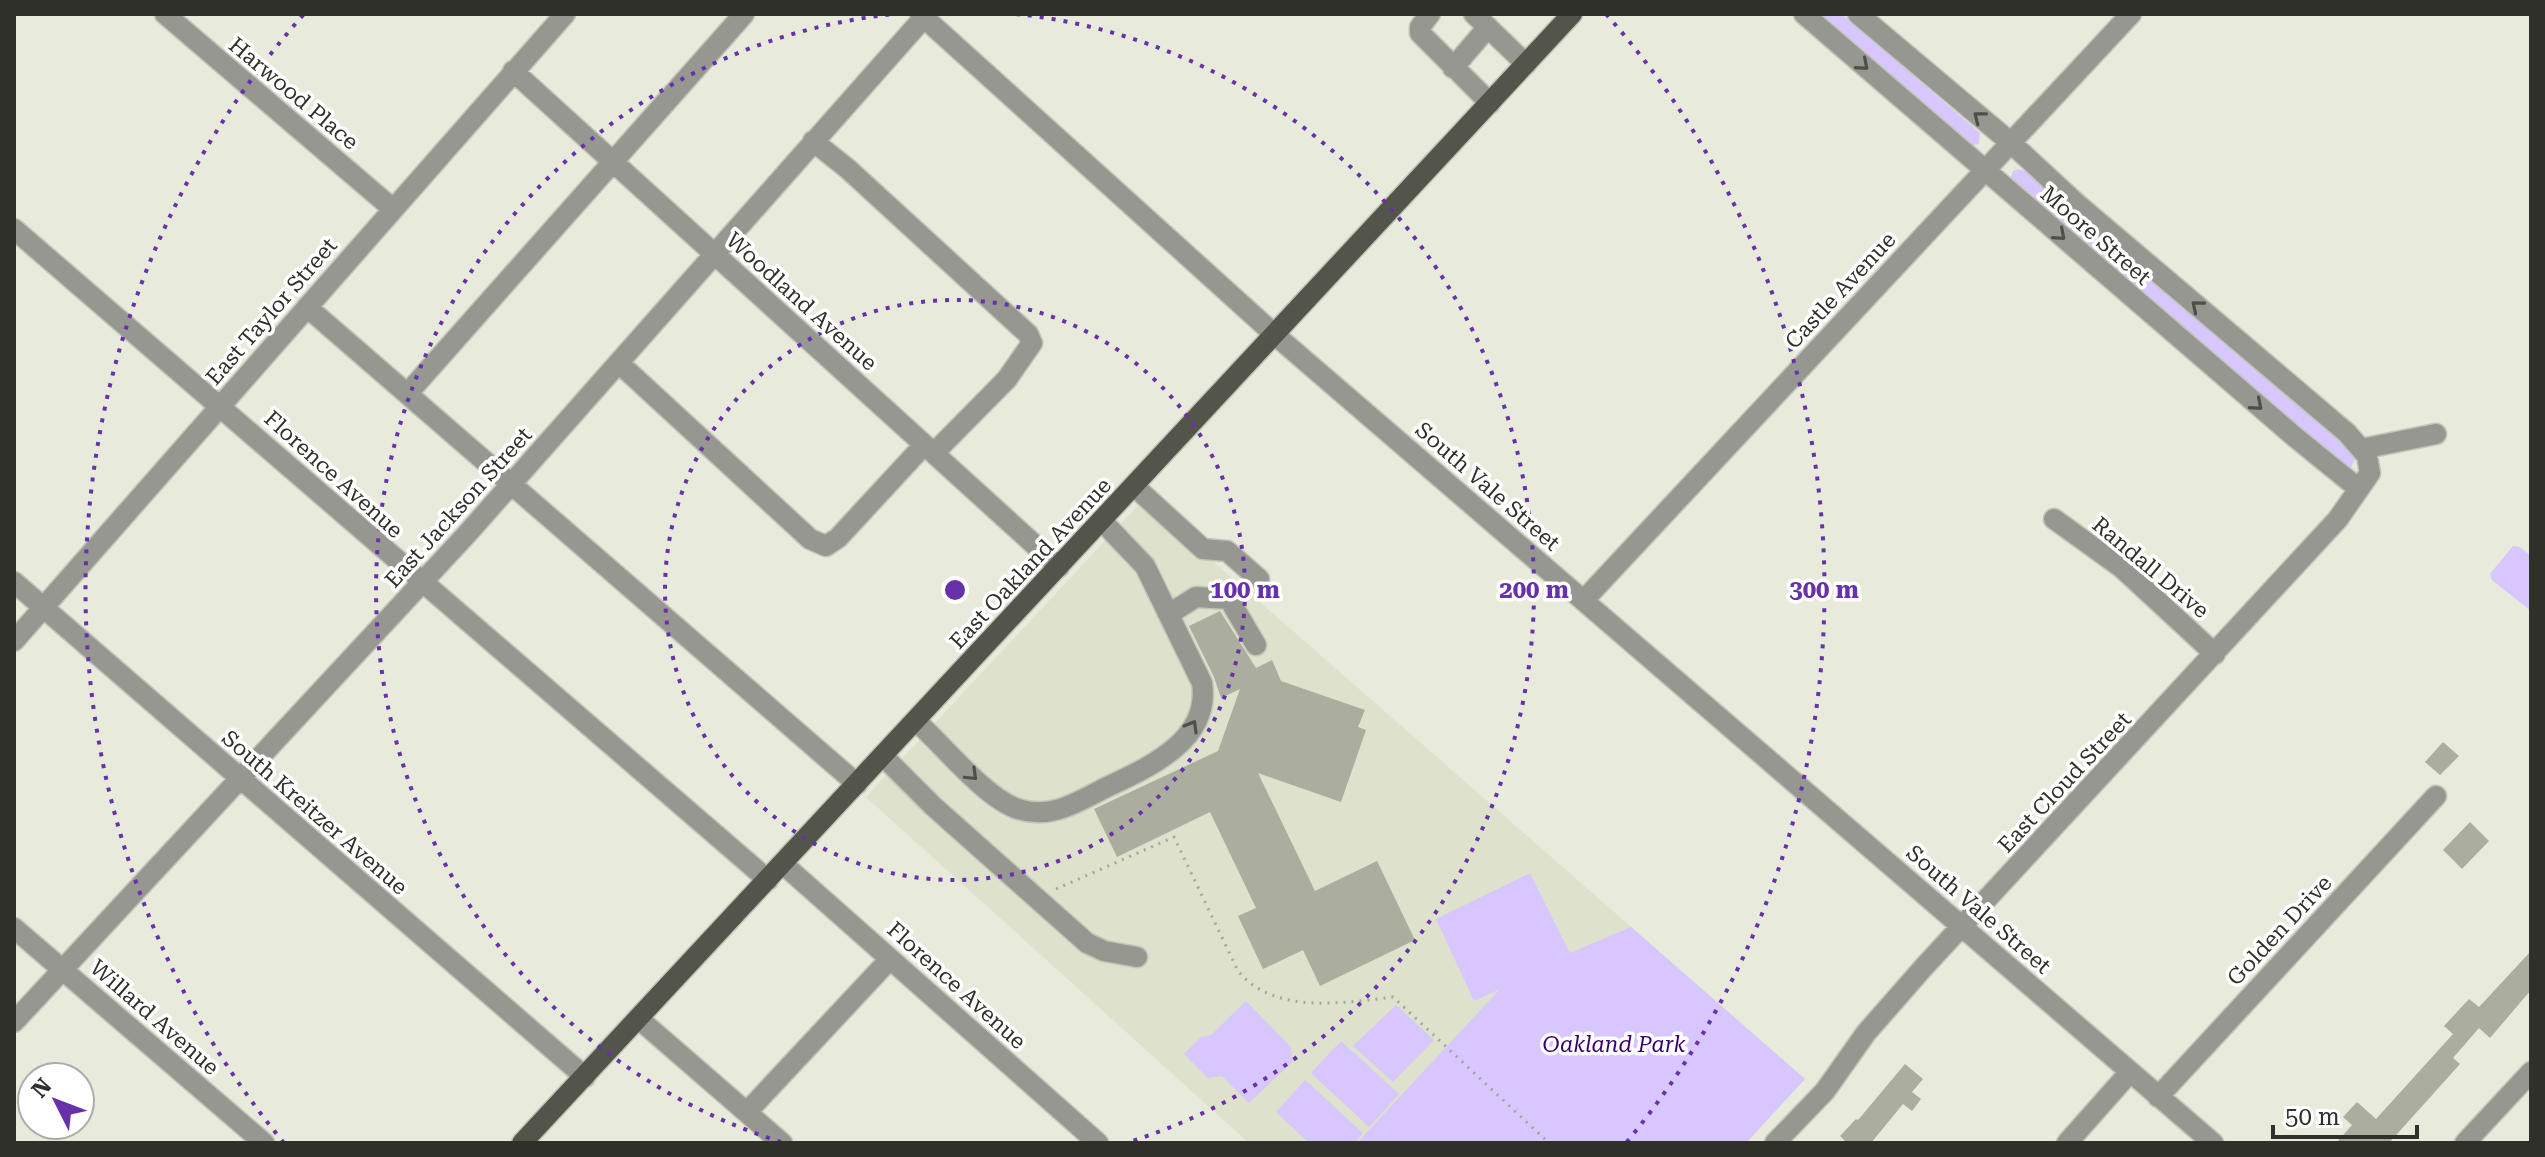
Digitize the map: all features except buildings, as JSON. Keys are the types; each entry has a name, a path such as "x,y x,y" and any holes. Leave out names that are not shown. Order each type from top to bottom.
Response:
{"main road":[{"name":"East Oakland Avenue","path":"522,1143 1572,14"}],"street":[{"name":"Harwood Place","path":"165,14 393,209"},
{"path":"408,393 744,14"},
{"path":"1430,14 1420,27 1420,33 1490,103"},
{"name":"Moore Street","path":"1804,14 2359,489"},
{"name":"Moore Street","path":"1858,14 2335,423 2361,449"},
{"name":"Castle Avenue","path":"1584,600 2131,14"},
{"name":"East Jackson Street","path":"14,1022 512,484 923,15"},
{"name":"South Vale Street","path":"923,15 1274,334 2213,1143"},
{"name":"East Taylor Street","path":"14,641 559,16"},
{"path":"1453,68 1481,21 1526,64"},
{"name":"Woodland Avenue","path":"513,71 1059,567"},
{"path":"620,364 810,539 826,546 1007,379 1032,343 1028,334 813,141"},
{"name":"Florence Avenue","path":"14,229 768,880"},
{"path":"307,307 857,784"},
{"path":"2361,449 2436,434"},
{"name":"East Cloud Street","path":"1775,1143 1825,1091 1866,1033 2338,519 2370,473 2367,456 2361,449"},
{"path":"1134,486 1203,549 1227,551 1259,579"},
{"name":"Randall Drive","path":"2054,519 2122,568 2215,654"},
{"path":"916,721 1001,801 1032,813 1055,812 1068,807 1168,755 1195,723 1204,694 1202,683 1145,566 1102,521"},
{"name":"South Kreitzer Avenue","path":"14,582 585,1077"},
{"path":"1169,614 1196,597 1229,599 1256,645"},
{"path":"883,756 1087,943 1104,951 1137,957"},
{"name":"Golden Drive","path":"2158,1097 2436,796"},
{"name":"Florence Avenue","path":"783,864 1098,1143"},
{"name":"Willard Avenue","path":"14,928 264,1143"},
{"path":"747,1112 890,959"},
{"path":"639,1019 782,1143"},
{"path":"2067,1143 2130,1072"},
{"path":"2465,1143 2531,1072"}],"path":[{"path":"1037,899 1174,837 1238,971 1249,984 1295,1001 1334,1004 1393,997 1549,1143"}],"shaded area":[{"path":"1143,500 1805,1079 1746,1143 1249,1143 866,797"}],"green space":[{"path":"1815,14 1842,14 1980,133 1979,144 1969,146"},
{"path":"2019,169 2027,172 2352,449 2355,459 2351,467 2347,469 2013,186 2013,171"},
{"path":"2513,546 2520,547 2531,556 2531,611 2492,580 2490,574"},
{"name":"Oakland Park","path":"1530,873 1570,953 1631,927 1805,1079 1746,1143 1357,1143 1500,989 1474,1001 1436,919"},
{"path":"1246,1001 1291,1047 1292,1062 1249,1103 1222,1076 1208,1078 1184,1054 1201,1037 1211,1035"},
{"path":"1396,1005 1434,1040 1393,1082 1353,1046"},
{"path":"1341,1041 1399,1094 1369,1127 1311,1073"},
{"path":"1305,1080 1363,1133 1355,1143 1309,1143 1276,1112"}]}
